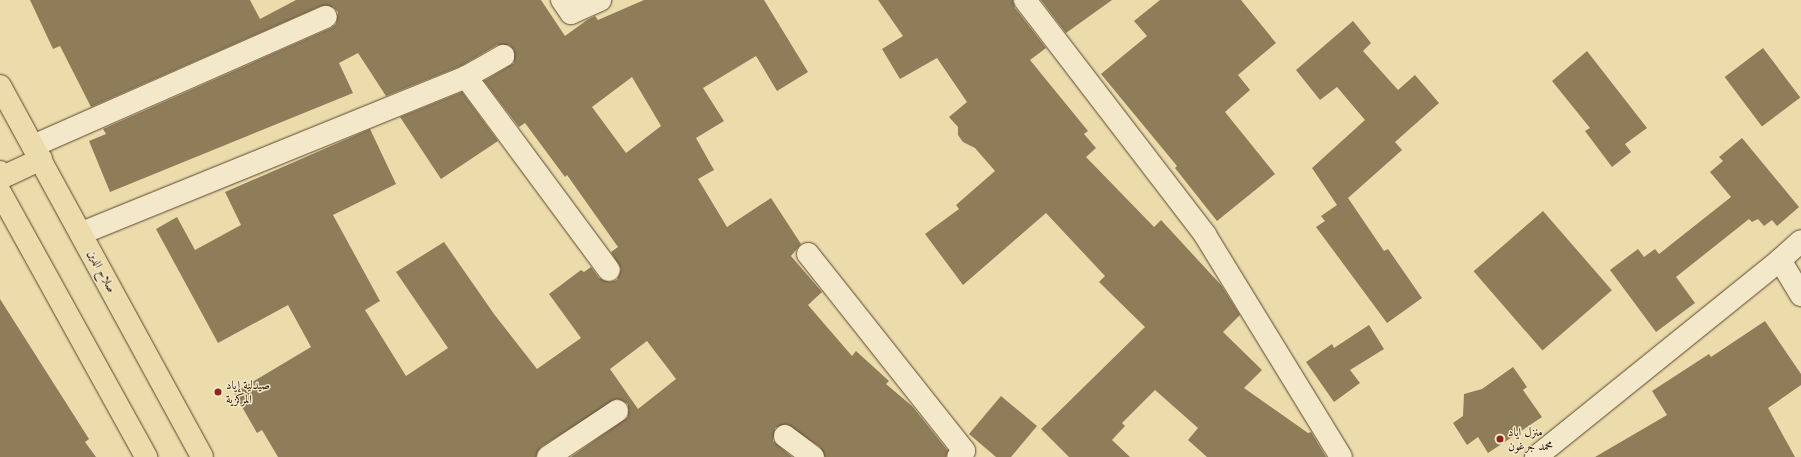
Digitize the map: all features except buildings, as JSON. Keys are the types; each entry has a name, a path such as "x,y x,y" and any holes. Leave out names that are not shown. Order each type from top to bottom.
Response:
{"highway":[{"name":"صلاح الدين","path":"0,86 82,233 202,457"},
{"path":"0,172 5,176 37,153"},
{"path":"0,192 146,457"}],"street":[{"path":"562,0 571,13 600,0"},
{"path":"1025,0 1204,235 1341,457"},
{"path":"37,153 326,17"},
{"path":"82,233 466,77 503,56"},
{"path":"466,77 609,270"},
{"path":"1536,457 1780,260 1801,241"},
{"path":"808,254 964,451 958,457"},
{"path":"1780,260 1801,295"},
{"path":"548,457 617,411"},
{"path":"785,436 812,457"}],"place":[{"name":"صيدلية إياد المركزية","path":"218,392"},
{"name":"منزل اياد محمد جرغون","path":"1500,439"}]}
